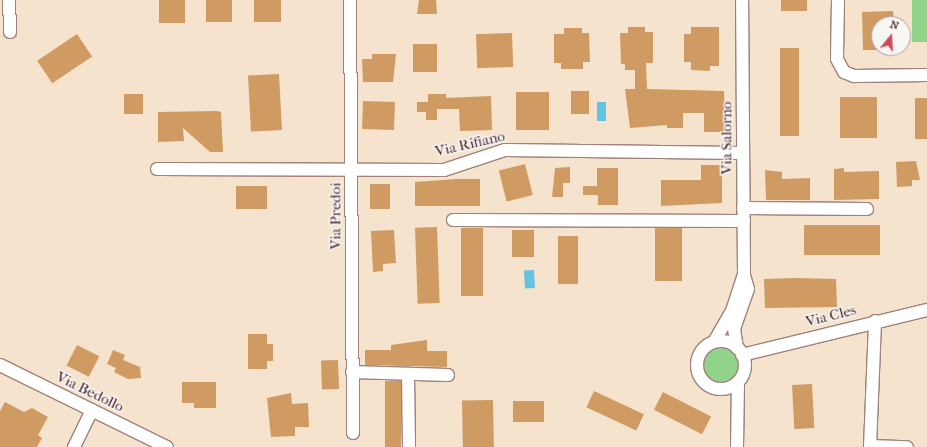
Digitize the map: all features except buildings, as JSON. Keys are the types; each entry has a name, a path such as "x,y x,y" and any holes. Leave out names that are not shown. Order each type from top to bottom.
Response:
{"street":[{"path":"10,0 10,32"},
{"name":"Via Predoi","path":"350,0 352,170 352,433"},
{"name":"Via Salorno","path":"740,351 734,328 747,297 744,275 742,0"},
{"path":"838,0 837,59 844,72 854,76 927,75"},
{"name":"Via Rifiano","path":"157,169 444,170 506,150 743,153"},
{"path":"743,208 867,209"},
{"path":"453,220 744,221"},
{"name":"Via Salorno","path":"714,342 732,311 744,275"},
{"name":"Via Cles","path":"740,351 927,310"},
{"path":"875,321 870,447 907,447"},
{"path":"736,447 737,418 738,382 744,369 740,351 726,342 714,342 701,352 697,367 702,380 724,394 737,418"},
{"name":"Via Bedollo","path":"0,366 167,447"},
{"path":"352,372 448,375"},
{"path":"408,374 408,447"},
{"path":"715,388 738,382"},
{"path":"74,447 92,410"}],"green space":[{"path":"912,0 927,0 927,42 912,42"},
{"path":"718,348 724,348 733,353 737,359 737,371 733,377 724,382 718,382 709,377 704,368 704,362 709,353"}],"water":[{"path":"597,102 606,102 606,121 597,121"},
{"path":"534,270 535,288 525,288 524,271"}]}
